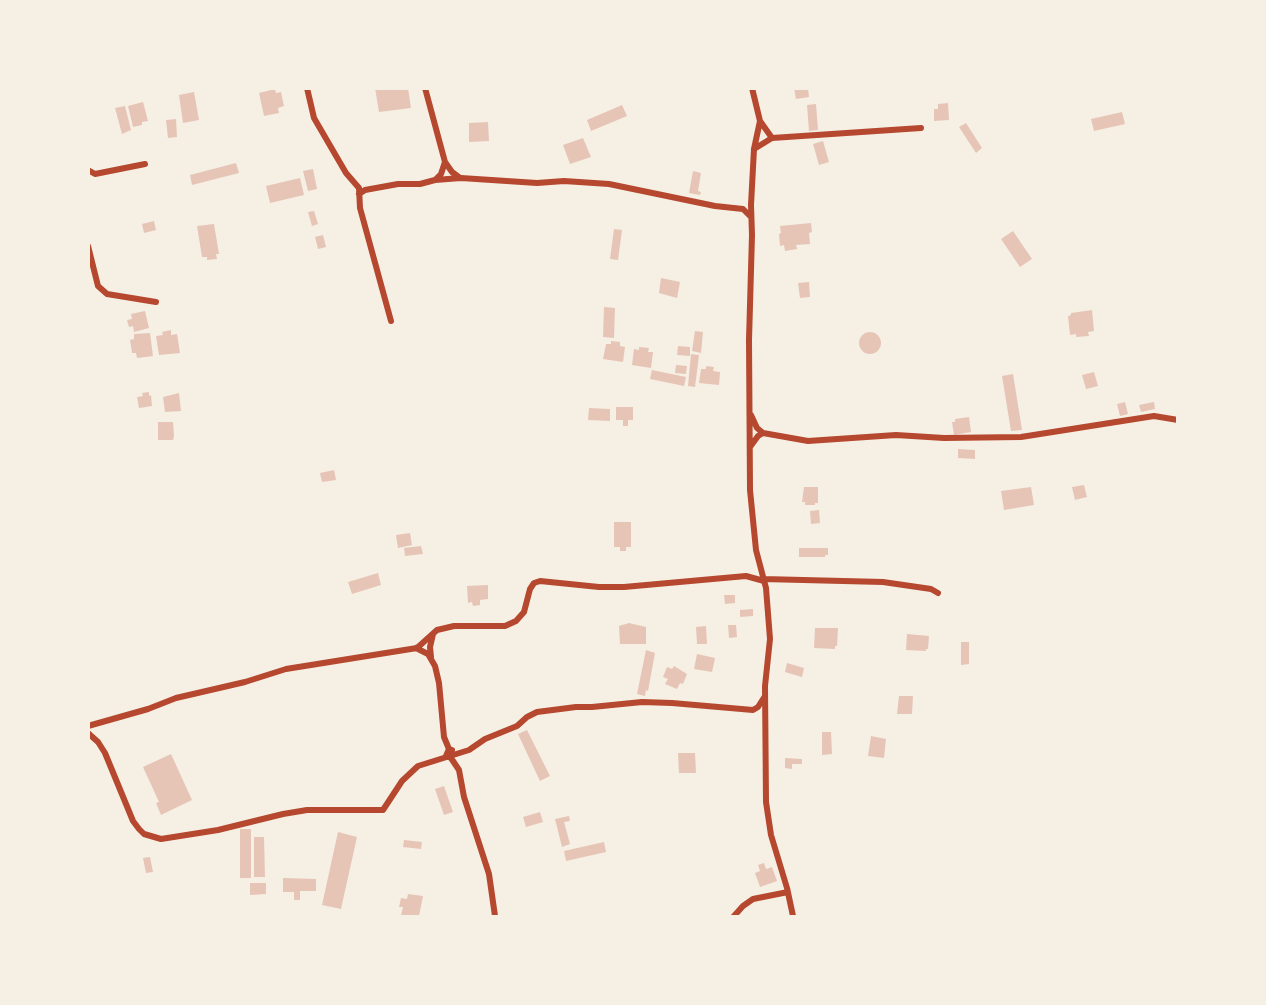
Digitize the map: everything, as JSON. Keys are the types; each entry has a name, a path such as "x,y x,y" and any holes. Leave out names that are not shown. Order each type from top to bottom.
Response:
{"street":[{"path":"307,88 314,118 346,173 361,191 360,208 391,321"},
{"path":"425,88 445,162 452,172 461,178"},
{"path":"752,88 760,120 772,138"},
{"path":"760,120 754,149 751,205 750,490 756,550 764,580 770,639 765,696 766,802 771,835 793,916"},
{"path":"754,149 772,138 921,128"},
{"path":"435,180 441,174 445,162"},
{"path":"91,174 145,164"},
{"path":"361,191 461,178 537,183 564,181 609,184 716,206 743,209 751,205"},
{"path":"743,209 751,217"},
{"path":"88,246 98,286 107,294 156,302"},
{"path":"749,412 757,428 763,433 808,441 897,435 1021,437 1154,416 1178,420"},
{"path":"750,447 763,433"},
{"path":"753,576 760,567"},
{"path":"88,726 148,709 176,698 245,682 286,669 415,648 437,630 454,626 505,626 516,621 524,612 530,589 534,583 540,581 593,587 624,587 753,576 764,580 883,582 938,593"},
{"path":"433,634 430,647 431,657 439,682 444,737 448,752 459,770 464,796 489,874 495,916"},
{"path":"415,648 431,657"},
{"path":"753,710 758,707 765,696"},
{"path":"88,734 98,741 105,753 133,821 144,834 161,839 218,830 307,810 383,810 412,770 418,766 448,752 470,750 485,739 517,726 527,717 555,709 642,702 672,703 753,710 763,713 766,717"},
{"path":"734,916 753,899 788,892"}],"building":[{"path":"375,88 408,88 411,108 379,112"},
{"path":"794,88 808,88 809,97 796,99"},
{"path":"275,89 276,93 281,92 284,106 278,108 279,113 264,116 259,93"},
{"path":"194,92 199,120 183,123 179,95"},
{"path":"143,102 148,121 133,127 128,106"},
{"path":"948,103 949,120 934,121 934,109 938,109 938,104"},
{"path":"816,104 818,130 809,131 807,105"},
{"path":"622,105 627,116 591,131 587,120"},
{"path":"125,106 131,130 122,134 115,108"},
{"path":"1122,112 1125,124 1094,131 1091,119"},
{"path":"176,119 177,137 168,138 166,120"},
{"path":"488,122 489,141 469,142 469,123"},
{"path":"966,123 982,148 976,153 959,127"},
{"path":"583,138 591,157 570,164 563,145"},
{"path":"823,141 829,162 819,165 813,144"},
{"path":"236,163 239,173 192,185 190,175"},
{"path":"313,169 317,189 308,191 303,171"},
{"path":"693,171 701,173 698,191 701,192 700,195 689,193"},
{"path":"300,178 304,195 270,203 266,186"},
{"path":"314,211 318,224 312,226 308,212"},
{"path":"154,221 156,230 144,233 142,224"},
{"path":"811,223 810,244 796,245 797,249 785,251 784,245 780,246 780,226"},
{"path":"214,224 219,254 216,254 217,259 207,260 207,257 202,257 197,226"},
{"path":"614,229 622,230 618,260 610,259"},
{"path":"1013,231 1032,259 1020,267 1001,239"},
{"path":"323,235 326,247 318,249 315,237"},
{"path":"661,278 680,282 677,298 659,293"},
{"path":"809,282 810,297 800,298 798,283"},
{"path":"604,307 615,308 614,338 603,337"},
{"path":"1092,310 1094,331 1088,332 1089,336 1070,335 1068,316 1071,313"},
{"path":"145,311 149,328 134,332 133,326 129,327 127,320 132,319 131,314"},
{"path":"171,330 171,335 177,334 180,353 159,355 156,336"},
{"path":"695,331 703,332 701,353 692,351"},
{"path":"866,332 874,332 881,339 881,347 874,354 866,354 859,347 859,339"},
{"path":"150,333 153,356 137,358 136,353 132,353 130,340 134,339 134,334"},
{"path":"611,341 620,342 620,346 625,347 623,362 603,359 606,344 611,344"},
{"path":"678,346 690,347 690,356 677,355"},
{"path":"639,347 649,348 648,352 653,352 651,368 632,365 634,349 639,350"},
{"path":"691,354 699,355 695,387 688,386"},
{"path":"676,365 687,366 686,374 675,373"},
{"path":"706,366 714,367 713,371 720,372 719,385 699,383 701,369 706,369"},
{"path":"652,370 686,377 684,386 650,379"},
{"path":"1094,372 1098,386 1086,389 1082,375"},
{"path":"1013,374 1022,430 1011,431 1002,376"},
{"path":"149,392 152,406 139,408 137,397"},
{"path":"179,393 181,411 165,412 163,397"},
{"path":"1125,402 1128,414 1120,416 1117,404"},
{"path":"1154,402 1155,409 1141,412 1139,405"},
{"path":"616,407 633,407 633,420 628,420 628,426 623,426 623,420 616,420"},
{"path":"589,408 610,409 610,421 588,420"},
{"path":"969,417 971,432 954,435 952,422 955,422 955,419"},
{"path":"158,422 173,422 173,440 158,440"},
{"path":"958,449 975,450 975,459 958,458"},
{"path":"334,470 336,480 322,482 320,473"},
{"path":"1084,485 1087,497 1075,500 1072,487"},
{"path":"804,487 818,487 818,503 805,505 805,502 802,502"},
{"path":"1031,487 1034,505 1004,510 1001,491"},
{"path":"819,510 820,523 811,524 810,511"},
{"path":"614,522 631,522 631,547 626,547 626,551 620,551 620,547 614,547"},
{"path":"410,533 412,545 398,548 396,535"},
{"path":"421,546 423,554 405,556 404,548"},
{"path":"799,548 828,548 828,555 799,557"},
{"path":"378,573 381,585 352,594 348,582"},
{"path":"488,585 488,599 480,600 480,605 473,606 472,602 468,603 467,586"},
{"path":"724,595 735,595 735,603 725,604"},
{"path":"753,609 753,616 740,617 740,610"},
{"path":"629,623 646,627 646,644 620,644 619,626"},
{"path":"728,625 736,625 737,637 729,638"},
{"path":"706,626 707,644 697,644 696,627"},
{"path":"815,628 838,628 835,649 814,648"},
{"path":"907,634 929,636 928,649 926,651 906,650"},
{"path":"961,642 969,642 969,664 961,665"},
{"path":"646,650 655,653 645,696 637,694"},
{"path":"697,654 715,658 712,672 694,669"},
{"path":"787,663 804,668 802,677 785,672"},
{"path":"674,666 687,674 683,684 680,683 677,689 665,684 668,679 663,677 667,667 672,669"},
{"path":"899,696 913,696 912,714 897,714"},
{"path":"527,730 550,776 540,781 518,734"},
{"path":"822,732 831,732 832,754 822,755"},
{"path":"871,736 886,739 884,758 868,756"},
{"path":"678,753 695,753 696,773 679,773"},
{"path":"171,754 192,800 161,815 156,803 159,802 143,767"},
{"path":"785,758 802,759 802,764 792,764 792,769 785,768"},
{"path":"444,786 453,812 444,815 435,789"},
{"path":"540,812 543,822 526,827 523,817"},
{"path":"569,816 570,821 564,822 570,844 562,847 555,819"},
{"path":"240,829 251,829 251,878 240,878"},
{"path":"338,832 357,837 341,909 322,905"},
{"path":"254,837 264,837 265,877 254,877"},
{"path":"404,840 422,842 421,849 403,847"},
{"path":"604,842 606,852 566,861 564,851"},
{"path":"150,857 153,872 146,873 143,858"},
{"path":"764,863 766,869 772,867 777,881 760,887 755,873 760,871 758,865"},
{"path":"283,878 316,879 316,891 300,891 300,900 294,900 294,892 283,892"},
{"path":"250,883 266,883 266,894 250,895"},
{"path":"408,894 423,896 419,916 401,915 403,907 399,907 401,898 407,899"}]}
